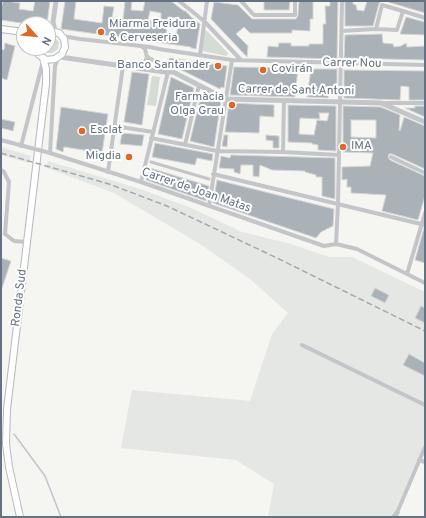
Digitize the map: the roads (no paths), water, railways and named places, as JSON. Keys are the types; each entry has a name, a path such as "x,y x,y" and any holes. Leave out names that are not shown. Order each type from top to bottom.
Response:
{"main road":[{"path":"1,29 16,31"},
{"path":"56,33 62,36"},
{"name":"Ronda Sud","path":"46,78 49,69 65,47 62,36"},
{"path":"42,58 49,60 57,58"},
{"name":"Ronda Sud","path":"20,517 9,467 6,431 7,409 46,78 46,69 42,58"}],"street":[{"path":"54,16 56,1"},
{"path":"179,1 204,21 241,60"},
{"path":"200,55 207,1"},
{"path":"242,1 254,15 295,15 295,1"},
{"path":"336,244 342,1"},
{"path":"376,29 382,5 425,18"},
{"path":"341,31 376,29 397,30 403,11"},
{"name":"Carrer Nou","path":"62,36 150,46 159,49 232,60 425,66"},
{"path":"141,46 145,49 147,55 144,65 141,68"},
{"name":"Carrer Nou","path":"147,55 151,50 159,49"},
{"name":"Carrer de Sant Antoni","path":"147,55 166,66 170,72"},
{"path":"21,146 42,65 42,58"},
{"path":"50,153 55,66 57,58"},
{"name":"Carrer de Sant Antoni","path":"57,58 170,72 200,85 226,99 425,103"},
{"path":"208,206 232,60"},
{"path":"108,172 123,66"},
{"path":"141,182 151,138 170,72"},
{"path":"185,145 200,85"},
{"path":"283,152 284,101"},
{"path":"401,111 400,106 402,102"},
{"path":"381,103 425,122"},
{"path":"114,126 153,132"},
{"path":"151,138 217,151 339,155"},
{"name":"Carrer de Joan Matas","path":"1,140 50,153 141,182 324,246 336,244 358,249 425,283"},
{"path":"391,157 425,173"},
{"path":"150,162 209,179"},
{"path":"1,170 4,172 8,182 6,234 14,240 27,242"},
{"path":"213,174 423,225"},
{"path":"407,274 423,225 425,213"},
{"path":"302,346 425,404"},
{"path":"396,516 425,447"},
{"path":"419,460 425,462"}],"waterway":[{"path":"14,434 45,476 61,517"}],"railway":[{"path":"1,153 109,184 167,206 425,331"}],"place":[{"name":"Miarma Freidura & Cerveseria","path":"101,32"},
{"name":"Banco Santander","path":"218,66"},
{"name":"Covirán","path":"263,70"},
{"name":"Farmàcia Olga Grau","path":"232,105"},
{"name":"Esclat","path":"82,131"},
{"name":"IMA","path":"343,147"},
{"name":"Migdia","path":"129,157"}]}
